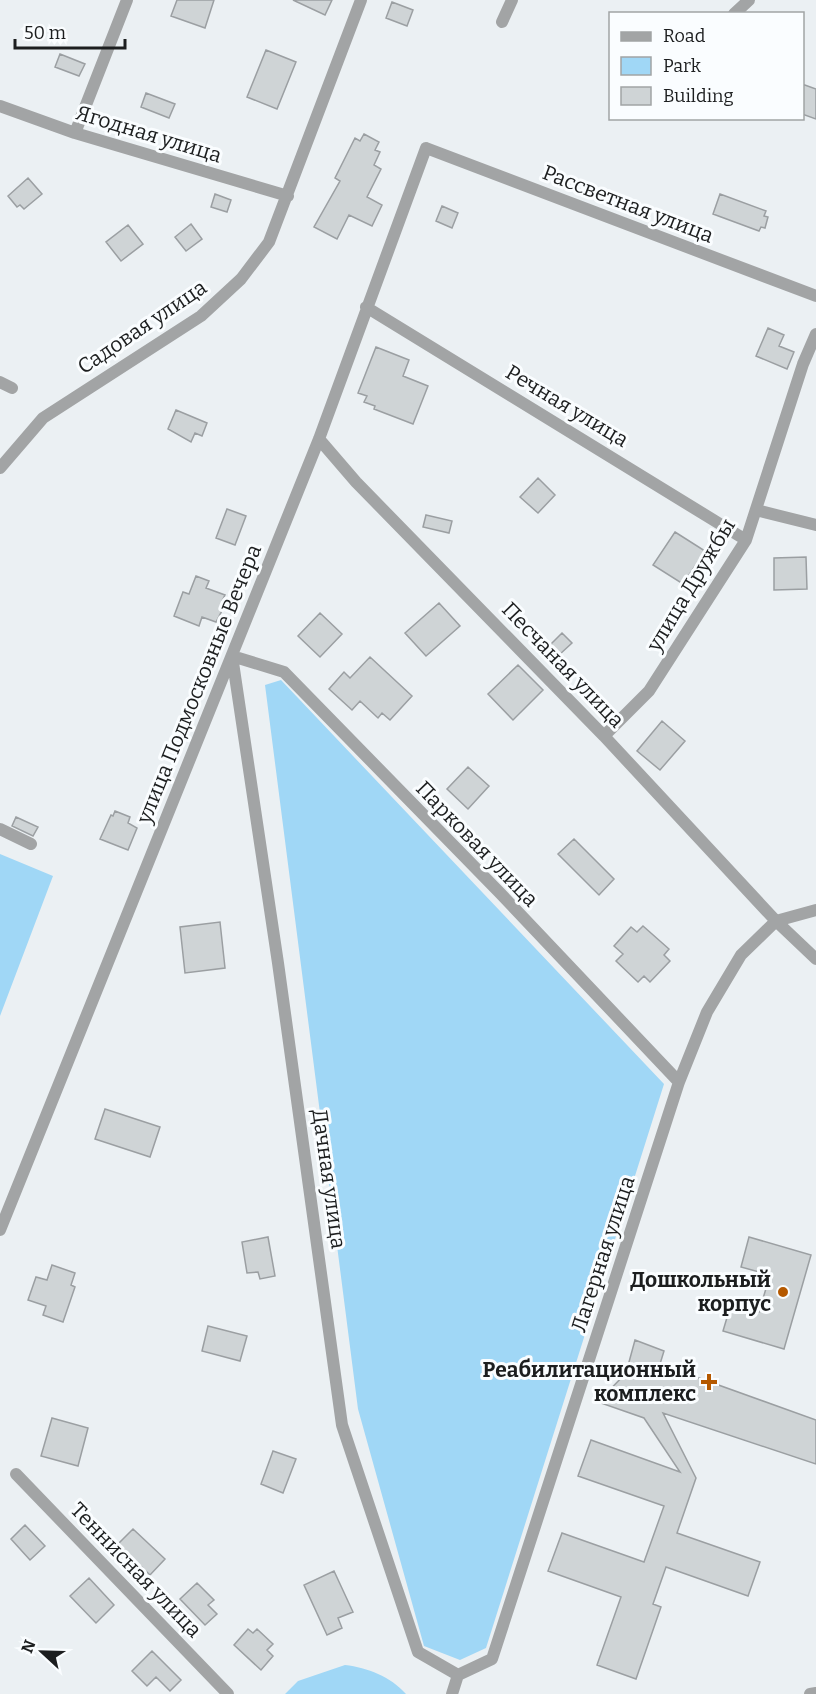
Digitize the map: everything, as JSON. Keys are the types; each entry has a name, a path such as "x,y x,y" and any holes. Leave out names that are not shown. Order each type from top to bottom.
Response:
{"street":[{"path":"75,133 127,0"},
{"name":"Садовая улица","path":"0,468 43,418 201,316 241,279 268,242 288,196 361,0"},
{"path":"502,22 512,0"},
{"path":"736,12 749,0"},
{"name":"Ягодная улица","path":"0,106 75,133 288,196"},
{"name":"Рассветная улица","path":"426,148 816,296"},
{"name":"улица Подмосковные Вечера","path":"0,1230 319,439 426,148"},
{"name":"Речная улица","path":"366,308 746,540"},
{"name":"улица Дружбы","path":"604,736 649,691 746,540 803,364 816,334"},
{"path":"0,382 12,388"},
{"name":"Песчаная улица","path":"319,439 356,482 604,736 776,921 816,959"},
{"path":"756,510 816,525"},
{"name":"Парковая улица","path":"232,656 284,672 500,893 679,1082"},
{"name":"Дачная улица","path":"232,656 279,963 342,1425 418,1652 458,1676"},
{"path":"0,829 31,844"},
{"name":"Лагерная улица","path":"458,1676 492,1659 679,1082 706,1012 741,955 776,921 816,910"},
{"name":"Теннисная улица","path":"16,1474 228,1694"},
{"path":"452,1694 458,1676"},
{"path":"810,1694 816,1693"}],"green space":[{"path":"281,680 664,1084 486,1648 460,1660 424,1646 358,1409 265,685"},
{"path":"0,854 53,876 0,1016"},
{"path":"345,1665 378,1674 393,1682 406,1694 285,1694 298,1681"}],"building":[{"path":"177,0 214,0 205,28 171,16"},
{"path":"293,0 332,0 325,15"},
{"path":"392,2 413,10 407,26 386,18"},
{"path":"266,50 296,62 277,109 247,97"},
{"path":"60,54 85,64 79,76 55,67"},
{"path":"804,85 816,89 816,119 804,115"},
{"path":"146,93 175,104 169,118 141,107"},
{"path":"364,134 379,142 375,150 380,152 374,165 381,169 367,197 382,205 372,226 349,215 337,239 314,227 340,181 335,178 355,138 360,141"},
{"path":"28,178 42,194 24,209 20,205 17,207 8,196"},
{"path":"215,194 231,200 227,212 211,207"},
{"path":"720,194 766,211 764,216 768,217 765,228 761,227 759,231 713,214"},
{"path":"442,206 458,213 452,228 436,221"},
{"path":"191,224 202,239 186,251 175,237"},
{"path":"128,225 143,244 121,261 106,242"},
{"path":"768,328 784,335 779,346 794,352 787,369 756,356"},
{"path":"376,347 409,360 403,376 428,386 413,424 374,409 375,406 364,402 367,396 358,393"},
{"path":"176,410 207,423 202,436 195,433 191,442 168,429"},
{"path":"538,478 555,495 538,513 520,497"},
{"path":"227,509 246,516 235,545 216,538"},
{"path":"426,515 452,521 449,533 423,527"},
{"path":"675,532 705,551 683,584 653,565"},
{"path":"806,557 807,589 774,590 774,558"},
{"path":"196,576 209,581 206,588 225,595 222,601 226,603 216,622 202,617 199,626 174,616 183,592 189,594"},
{"path":"439,603 460,626 426,656 405,633"},
{"path":"320,613 342,634 320,657 298,636"},
{"path":"562,633 572,643 559,655 550,645"},
{"path":"370,657 412,696 390,720 382,713 378,718 360,701 352,710 329,689 344,672 350,678"},
{"path":"518,665 543,690 513,720 488,694"},
{"path":"662,721 685,741 660,770 637,751"},
{"path":"468,767 489,786 468,809 447,789"},
{"path":"115,811 130,817 128,823 137,828 128,850 100,839"},
{"path":"16,817 38,827 33,836 12,826"},
{"path":"574,839 614,879 599,895 558,854"},
{"path":"220,922 225,968 185,973 180,927"},
{"path":"643,926 669,949 664,955 670,961 650,982 644,976 638,982 616,961 623,954 614,946 631,927 637,932"},
{"path":"105,1109 160,1127 150,1157 95,1139"},
{"path":"268,1237 275,1276 260,1279 258,1272 247,1273 242,1242"},
{"name":"Дошкольный корпус","path":"749,1237 811,1255 784,1349 723,1331 731,1304 759,1312 770,1275 741,1267"},
{"path":"52,1265 75,1273 71,1285 75,1287 63,1322 43,1315 46,1306 28,1300 36,1277 47,1280"},
{"path":"208,1326 247,1336 240,1361 202,1351"},
{"path":"635,1340 664,1351 660,1364 816,1420 816,1464 663,1413 696,1478 677,1533 760,1562 748,1596 666,1567 653,1604 661,1607 636,1679 597,1665 621,1597 548,1571 562,1533 644,1562 664,1506 578,1476 591,1440 680,1472 644,1418 598,1402 626,1373"},
{"path":"52,1418 88,1428 78,1466 41,1456"},
{"path":"273,1451 296,1459 283,1493 261,1484"},
{"path":"25,1525 45,1546 30,1560 11,1539"},
{"path":"133,1529 165,1559 150,1575 118,1544"},
{"path":"334,1571 353,1612 338,1618 342,1628 327,1635 304,1585"},
{"path":"89,1578 114,1605 96,1623 70,1596"},
{"path":"197,1583 214,1600 208,1605 217,1614 205,1625 180,1599"},
{"path":"248,1629 253,1633 257,1629 273,1644 267,1650 273,1656 261,1670 234,1645"},
{"path":"152,1651 181,1680 170,1691 156,1677 147,1686 132,1671"}],"place":[{"name":"Дошкольный корпус","path":"783,1292"},
{"name":"Реабилитационный комплекс","path":"709,1382"}]}
